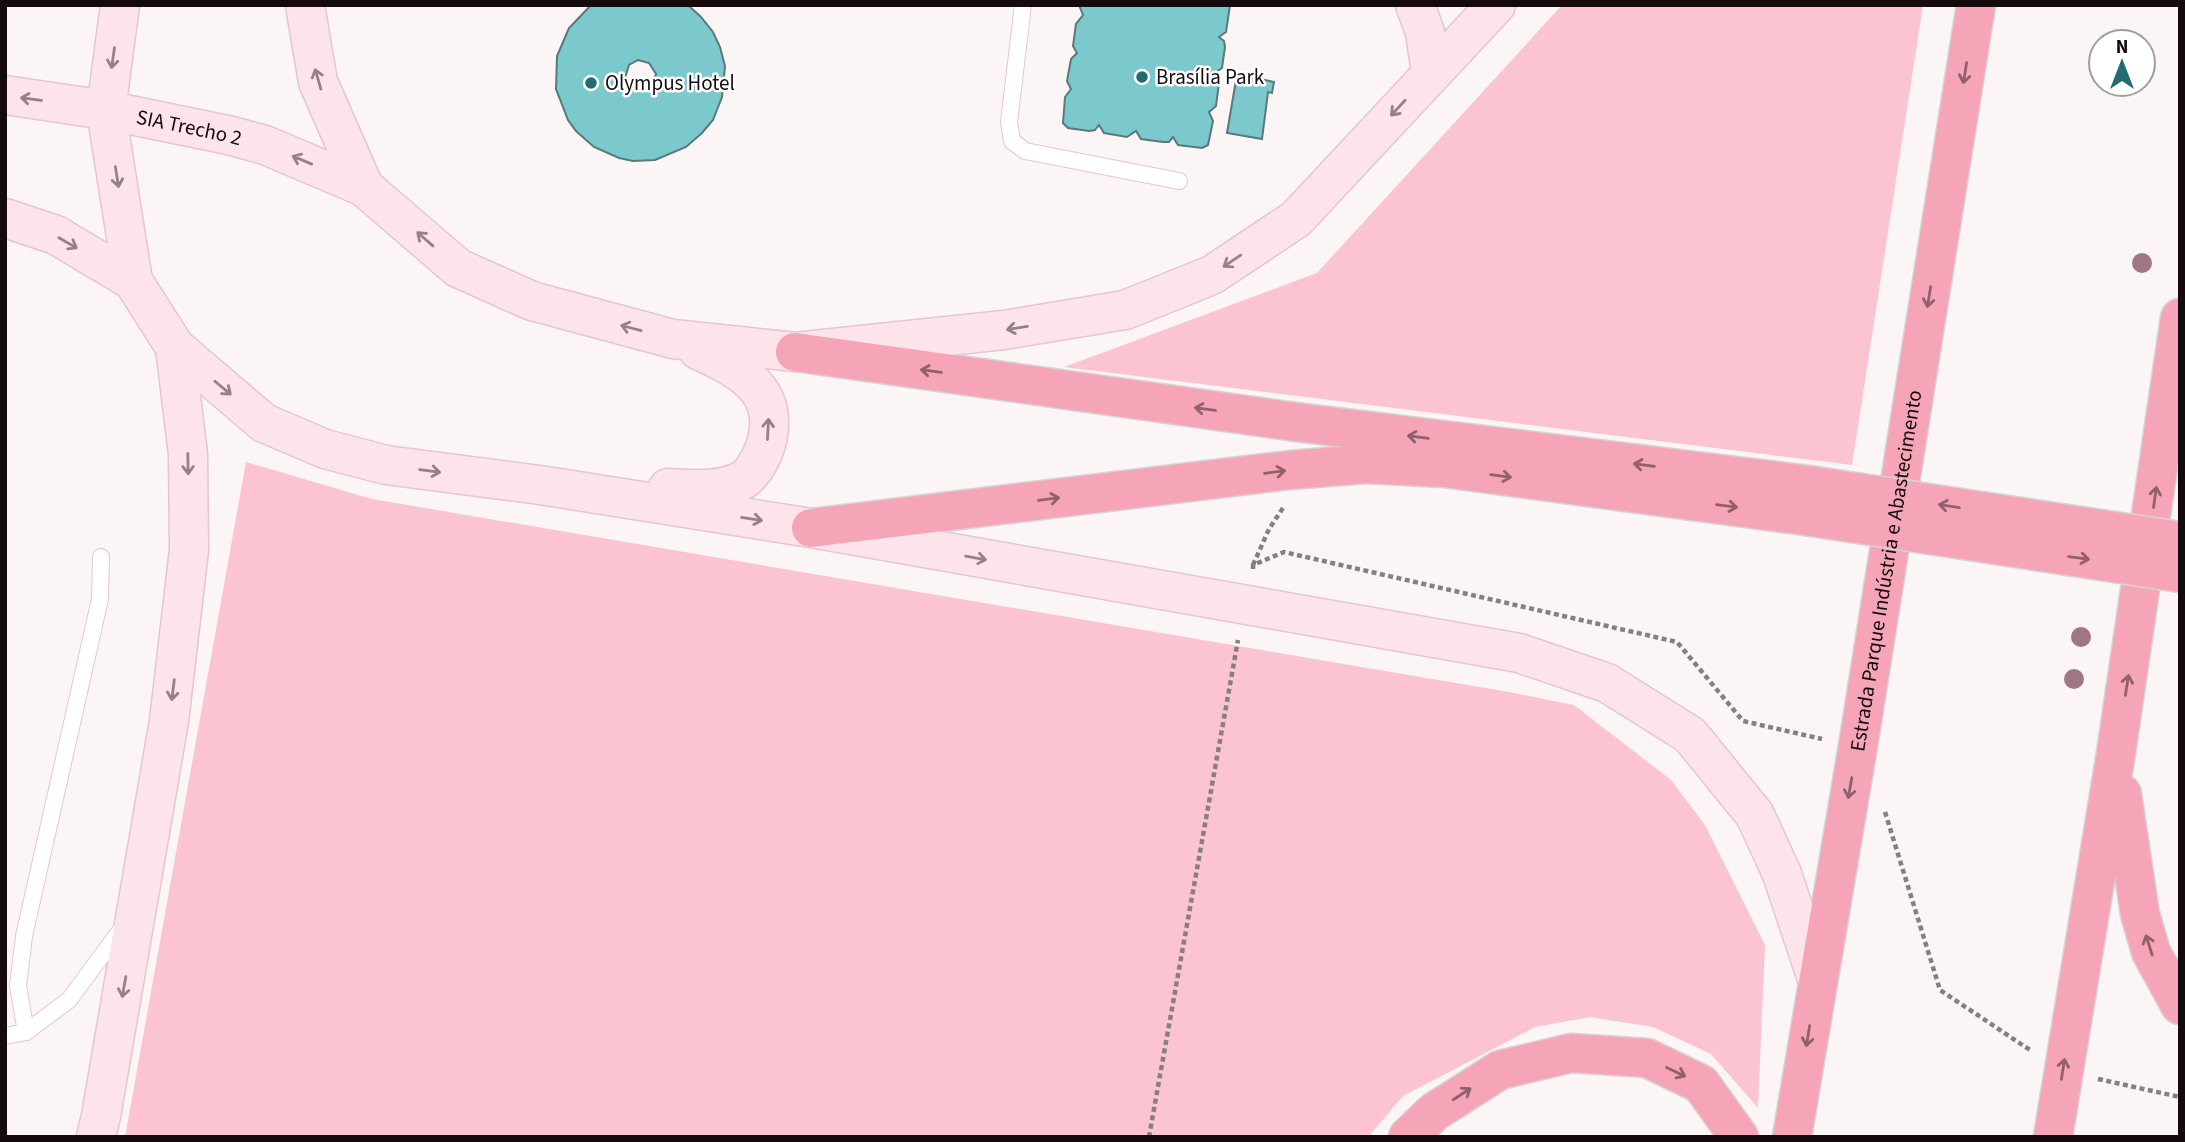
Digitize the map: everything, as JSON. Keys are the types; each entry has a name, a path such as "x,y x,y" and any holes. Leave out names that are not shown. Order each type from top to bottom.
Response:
{"highway":[{"name":"Estrada Parque Indústria e Abastecimento","path":"1792,1137 1858,746 1976,5"},
{"path":"2053,1137 2116,752 2180,318"},
{"path":"795,352 1296,422 1807,501 2180,573"},
{"path":"811,528 1290,470 1366,464 1444,468 1807,501 2180,541"},
{"path":"2116,752 2140,914 2151,953 2180,1005"},
{"path":"1409,1137 1434,1112 1500,1070 1571,1053 1647,1058 1701,1084 1740,1137"}],"main road":[{"path":"120,5 106,110 133,281 175,347 264,423 325,449 386,465 540,485 811,528 1518,653 1608,683 1690,735 1755,816 1782,874 1817,979"},
{"path":"305,5 318,82 365,187 458,268 532,301 673,340 735,369 752,381 765,401 771,427 764,453 744,479 713,489 540,485"},
{"path":"1415,5 1425,32 1431,73"},
{"path":"673,340 795,352 1004,330 1125,310 1212,275 1296,219 1496,5"},
{"name":"SIA Trecho 2","path":"5,95 106,110 228,135 265,145 365,187"},
{"path":"5,218 55,235 133,281"},
{"path":"96,1137 169,721 189,550 188,454 175,347"}],"lane":[{"path":"1023,5 1009,122 1012,141 1025,151 1180,181"},
{"path":"26,1032 18,986 24,936 100,599 101,557"},
{"path":"5,1036 26,1032 69,1000 138,907"}],"path":[{"path":"1149,1137 1253,565 1284,552 1677,642 1743,721 1858,746"},
{"path":"1882,803 1940,990 2063,1072 2180,1097"}],"shaded area":[{"path":"1562,5 1923,5 1852,465 1064,367 1317,273"},
{"path":"246,462 372,499 1574,705 1671,780 1705,825 1765,945 1758,1108 1711,1054 1653,1027 1590,1017 1535,1027 1403,1096 1368,1137 125,1137"}],"building":[{"name":"Olympus Hotel","path":"591,5 688,5 713,32 725,66 722,97 713,120 686,147 655,160 633,161 594,147 568,120 556,89 557,56 569,28","holes":["638,60 649,63 656,74 653,84 643,91 631,88 625,78 629,65"]},
{"name":"Brasília Park","path":"1079,5 1230,5 1226,32 1219,37 1224,41 1225,47 1222,68 1213,74 1219,83 1216,106 1209,112 1213,121 1208,145 1202,148 1178,145 1173,137 1169,142 1163,142 1141,139 1136,131 1127,137 1104,133 1099,125 1095,130 1089,131 1068,128 1063,123 1065,97 1071,89 1067,81 1071,59 1077,53 1073,46 1076,24 1083,15"},
{"path":"1237,74 1274,82 1272,93 1268,92 1262,139 1227,133"}],"place":[{"name":"Brasília Park","path":"1142,77"},
{"name":"Olympus Hotel","path":"591,83"}]}
